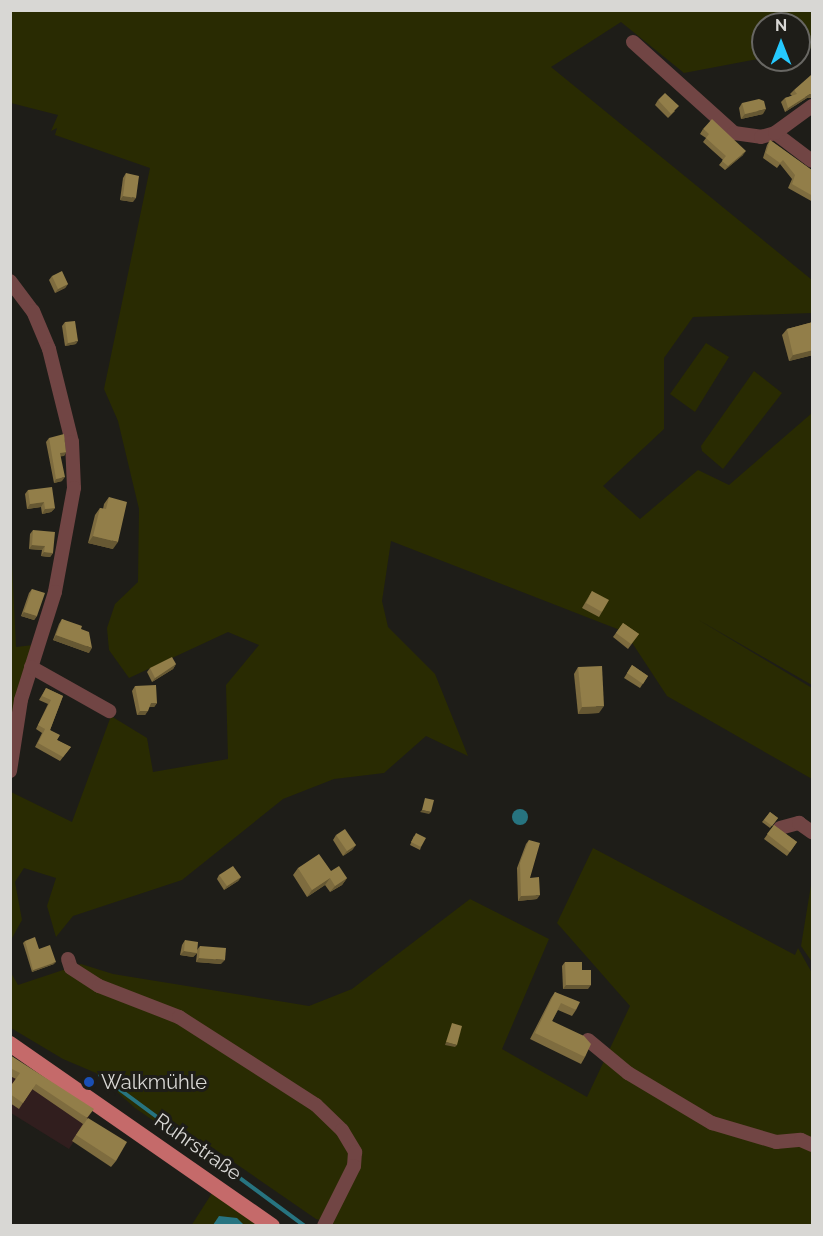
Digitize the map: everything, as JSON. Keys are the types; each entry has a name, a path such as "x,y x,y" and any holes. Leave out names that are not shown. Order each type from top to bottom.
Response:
{"main road":[{"name":"Ruhrstraße","path":"10,1044 272,1226"}],"street":[{"path":"633,42 734,133 761,137 776,133 813,106"},
{"path":"776,133 813,161"},
{"path":"10,281 33,311 49,349 72,442 74,472 62,563 21,700 10,771"},
{"path":"31,667 109,711"},
{"path":"780,828 799,823 813,832"},
{"path":"68,959 71,968 99,986 179,1017 316,1105 342,1130 355,1152 354,1166 324,1226"},
{"path":"588,1040 628,1073 711,1122 776,1142 801,1140 813,1145"}],"shaded area":[{"name":"Walkmühle","path":"10,1061 90,1115 69,1149 11,1113"}],"green space":[{"path":"11,11 812,11 812,48 811,12 751,12 751,60 684,73 621,22 551,67 812,280 812,313 693,317 664,358 664,429 603,486 640,519 698,470 729,485 812,413 812,685 697,619 812,688 812,779 667,696 625,632 391,541 382,601 388,627 435,674 468,756 426,736 384,773 334,779 283,799 182,880 73,916 56,937 47,906 56,878 24,868 15,882 22,920 11,940 11,792 72,822 111,716 147,738 153,772 228,759 226,685 259,645 228,632 129,678 109,650 107,628 115,604 138,582 139,509 118,421 104,389 150,168 55,135 57,128 51,131 58,115 11,103"},
{"path":"706,343 729,357 695,412 670,394"},
{"path":"754,371 782,393 723,469 702,451 701,446"},
{"path":"11,542 16,647 33,645 11,740"},
{"path":"593,848 795,955 798,948 812,973 812,1225 341,1226 316,1219 200,1139 198,1151 135,1108 96,1073 63,1059 11,1028 10,971 18,985 81,964 113,974 309,1006 352,989 470,899 549,939 502,1049 587,1097 630,1006 557,923"},
{"path":"812,879 812,962 801,946"},
{"path":"214,1190 263,1226 191,1226"}],"water":[{"path":"520,809 528,817 520,825 512,817"},
{"path":"219,1216 237,1218 244,1225 213,1225"}],"building":[{"path":"811,75 813,76 813,94 788,108 785,98 797,94 794,90"},
{"path":"665,93 679,106 671,114 658,100"},
{"path":"759,99 764,101 766,109 745,114 742,103"},
{"path":"712,119 746,151 728,166 722,161 726,156 706,138 709,134 703,129"},
{"path":"770,140 813,171 813,196 792,184 795,175 783,160 780,163 766,153"},
{"path":"126,173 139,176 136,198 123,196"},
{"path":"62,271 68,284 58,289 52,276"},
{"path":"75,321 78,341 68,343 65,322"},
{"path":"813,322 813,350 793,355 787,329"},
{"path":"64,434 66,452 60,453 65,477 56,479 49,438"},
{"path":"52,487 55,508 45,509 44,502 30,504 28,490"},
{"path":"109,497 127,502 118,542 93,536 100,508 106,509"},
{"path":"33,530 55,532 53,553 44,552 45,546 32,545"},
{"path":"32,589 45,593 37,616 24,612"},
{"path":"592,591 609,600 602,612 586,603"},
{"path":"62,619 82,626 81,629 89,632 92,648 56,635"},
{"path":"623,623 639,634 631,644 616,633"},
{"path":"172,657 176,664 155,678 150,668"},
{"path":"632,665 648,676 643,684 627,673"},
{"path":"602,666 604,706 582,707 578,667"},
{"path":"156,685 157,703 151,703 148,711 140,711 135,686"},
{"path":"46,688 63,696 50,730 60,735 57,740 71,747 63,757 38,743 45,729 38,725 51,700 42,696"},
{"path":"425,798 434,800 431,812 422,810"},
{"path":"770,812 778,818 772,826 764,820"},
{"path":"774,825 797,842 790,852 767,834"},
{"path":"345,829 356,845 347,851 336,835"},
{"path":"416,833 426,838 421,847 411,842"},
{"path":"529,840 540,843 530,878 539,877 540,895 521,896 520,863"},
{"path":"319,854 331,871 339,866 347,878 335,886 330,878 312,890 298,868"},
{"path":"233,866 241,877 227,886 219,875"},
{"path":"35,937 39,949 50,945 56,962 33,970 25,941"},
{"path":"185,940 198,942 197,953 184,951"},
{"path":"200,946 226,948 225,960 199,958"},
{"path":"565,962 582,962 582,970 591,970 591,985 566,985"},
{"path":"555,992 580,1002 576,1010 561,1003 552,1021 584,1036 591,1044 585,1057 535,1033"},
{"path":"452,1023 462,1026 457,1045 446,1042"},
{"path":"10,1055 94,1109 87,1118 36,1084 23,1103 10,1094 10,1087 20,1073 10,1068"},
{"path":"88,1118 127,1142 116,1161 76,1135"}],"waterway":[{"path":"100,1075 305,1226"}],"place":[{"name":"Walkmühle","path":"89,1082"}]}
